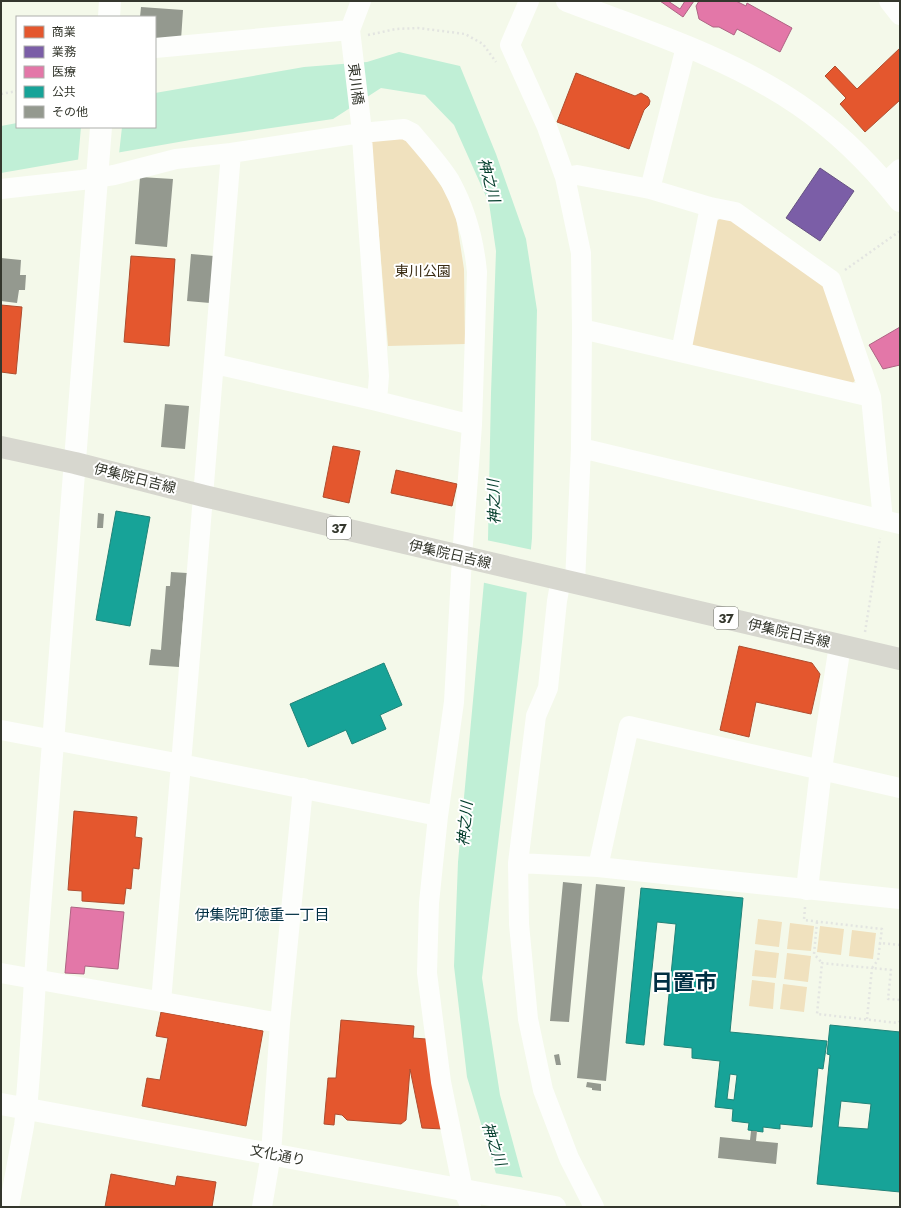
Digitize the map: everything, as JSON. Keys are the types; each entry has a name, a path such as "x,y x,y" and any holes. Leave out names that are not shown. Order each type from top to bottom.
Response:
{"main road":[{"name":"伊集院日吉線","path":"1,447 900,659"}],"street":[{"path":"109,16 110,1"},
{"path":"156,48 350,38 361,1"},
{"path":"530,1 510,45 547,127 565,177 581,253 581,448 562,580 556,601 548,688 536,716 518,863 519,924 528,1019 543,1090 568,1158 594,1207"},
{"path":"567,1 686,46 729,65 755,78 800,105 843,141 892,176 900,201"},
{"path":"889,1 900,15"},
{"name":"東川橋","path":"350,38 361,128 379,376 377,401"},
{"path":"650,189 686,46"},
{"path":"9,1207 26,1109 34,980 55,740 101,128"},
{"path":"1,189 98,171 176,159 231,153 361,128 404,129 412,133 450,180 464,210 474,248 477,272 468,558 454,702 438,816 429,903 427,973 441,1082 467,1199"},
{"path":"162,1002 180,764 204,496 231,153"},
{"path":"565,177 577,175 650,189 710,207 735,212 831,280 871,397 892,522 581,448"},
{"path":"681,352 710,207"},
{"path":"582,329 871,397"},
{"path":"215,364 377,401 472,425"},
{"path":"807,889 821,769 840,645"},
{"path":"598,867 629,726 900,788"},
{"path":"1,730 302,788 438,816"},
{"path":"262,1207 272,1154 280,1023 302,788"},
{"path":"518,863 598,867 900,899"},
{"path":"1,973 280,1023"},
{"name":"文化通り","path":"1,1104 272,1154 467,1199 489,1195 555,1207"}],"path":[{"path":"350,38 396,29 418,28 465,34 483,44 497,64"},
{"path":"1,94 16,91"},
{"path":"831,280 900,231"},
{"path":"862,650 892,522"},
{"path":"807,889 804,920 882,929 878,960 872,968 867,1019"},
{"path":"817,922 814,954 822,963 891,970 888,999 900,1000"},
{"path":"880,943 900,945"},
{"path":"822,963 817,1014 900,1021"}],"green space":[{"name":"東川公園","path":"371,138 407,138 454,204 464,269 465,344 388,346"},
{"path":"722,218 733,220 825,285 857,378 852,384 693,348 688,341 716,221"},
{"path":"758,919 782,922 779,947 755,944"},
{"path":"790,923 814,926 811,951 787,949"},
{"path":"820,926 844,929 841,955 817,952"},
{"path":"852,930 876,933 873,959 849,956"},
{"path":"755,950 779,953 776,978 752,976"},
{"path":"787,953 811,956 808,982 784,979"},
{"path":"752,980 775,983 773,1009 749,1006"},
{"path":"783,984 807,987 804,1012 780,1009"}],"water":[{"name":"神之川","path":"399,52 460,66 496,154 526,239 537,310 532,538 522,642 482,978 500,1095 522,1176 538,1207 497,1177 467,1077 454,966 458,862 488,539 496,251 489,203 454,125 425,95 381,88 333,119 196,139 1,173 1,126 16,123 16,128 156,128 156,93 304,67 367,62"}],"pier":[{"path":"81,128 122,128 119,154 78,161"},
{"path":"486,540 533,550 529,593 481,582"},
{"path":"494,1173 526,1178 540,1206 505,1207"}],"building: 商業":[{"path":"900,48 900,100 865,132 840,104 846,98 825,76 835,66 857,89"},
{"path":"576,73 635,96 641,93 648,97 650,101 649,105 644,110 629,149 557,122"},
{"path":"131,256 175,259 169,346 124,342"},
{"path":"1,305 22,307 16,374 1,372"},
{"path":"333,446 360,451 349,503 323,497"},
{"path":"396,470 457,484 452,506 391,493"},
{"path":"739,646 812,663 820,674 811,714 756,702 749,737 720,730"},
{"path":"74,811 137,817 135,837 142,838 139,869 133,868 131,889 126,888 124,904 82,901 82,891 68,890"},
{"path":"161,1012 263,1031 246,1126 142,1106 147,1078 160,1080 168,1038 156,1036"},
{"path":"341,1020 414,1026 413,1038 426,1039 444,1129 422,1128 410,1069 406,1120 401,1124 347,1120 342,1115 335,1114 334,1125 324,1124 328,1078 336,1078"},
{"path":"111,1174 175,1186 177,1176 216,1182 212,1207 105,1207"}],"building: 業務":[{"path":"820,168 854,191 820,241 786,218"}],"building: 医療":[{"path":"660,1 668,1 680,9 685,1 694,1 683,17"},
{"path":"699,1 736,1 746,6 747,3 792,28 780,52 737,29 734,35 719,27 713,27 699,19 696,6"},
{"path":"900,327 900,365 883,369 869,345"},
{"path":"71,907 124,912 118,969 85,966 84,974 65,973"}],"building: 公共":[{"path":"116,511 150,517 130,626 96,620"},
{"path":"384,663 402,705 380,715 386,729 352,744 346,730 308,747 290,704"},
{"path":"641,888 743,898 730,1032 827,1041 823,1069 818,1068 812,1127 780,1124 780,1129 763,1127 763,1132 748,1130 749,1123 732,1121 733,1109 715,1107 720,1061 692,1058 692,1048 664,1045 676,924 657,922 644,1045 626,1043","holes":["730,1074 737,1075 734,1100 727,1099"]},
{"path":"830,1025 900,1032 900,1192 817,1184 830,1055 827,1054","holes":["841,1101 871,1104 868,1129 838,1127"]}],"building: その他":[{"path":"141,7 183,10 181,40 156,38 156,16 140,16"},
{"path":"140,177 173,179 167,247 135,244"},
{"path":"191,254 214,256 210,303 187,301"},
{"path":"1,258 21,260 20,275 26,275 25,290 19,290 17,303 1,301"},
{"path":"165,404 189,406 185,449 161,447"},
{"path":"98,513 104,514 103,528 97,528"},
{"path":"171,572 187,573 179,667 149,665 151,649 161,650 166,586 170,586"},
{"path":"563,882 582,884 569,1022 550,1021"},
{"path":"596,884 625,887 606,1081 577,1078"},
{"path":"559,1054 561,1065 556,1065 554,1055"},
{"path":"587,1082 601,1084 601,1091 592,1090 592,1088 586,1087"},
{"path":"751,1131 757,1131 756,1141 778,1143 776,1164 718,1158 720,1137 750,1140"}],"district":[{"name":"伊集院町徳重一丁目","path":"262,915"},
{"name":"日置市","path":"684,982"}]}
